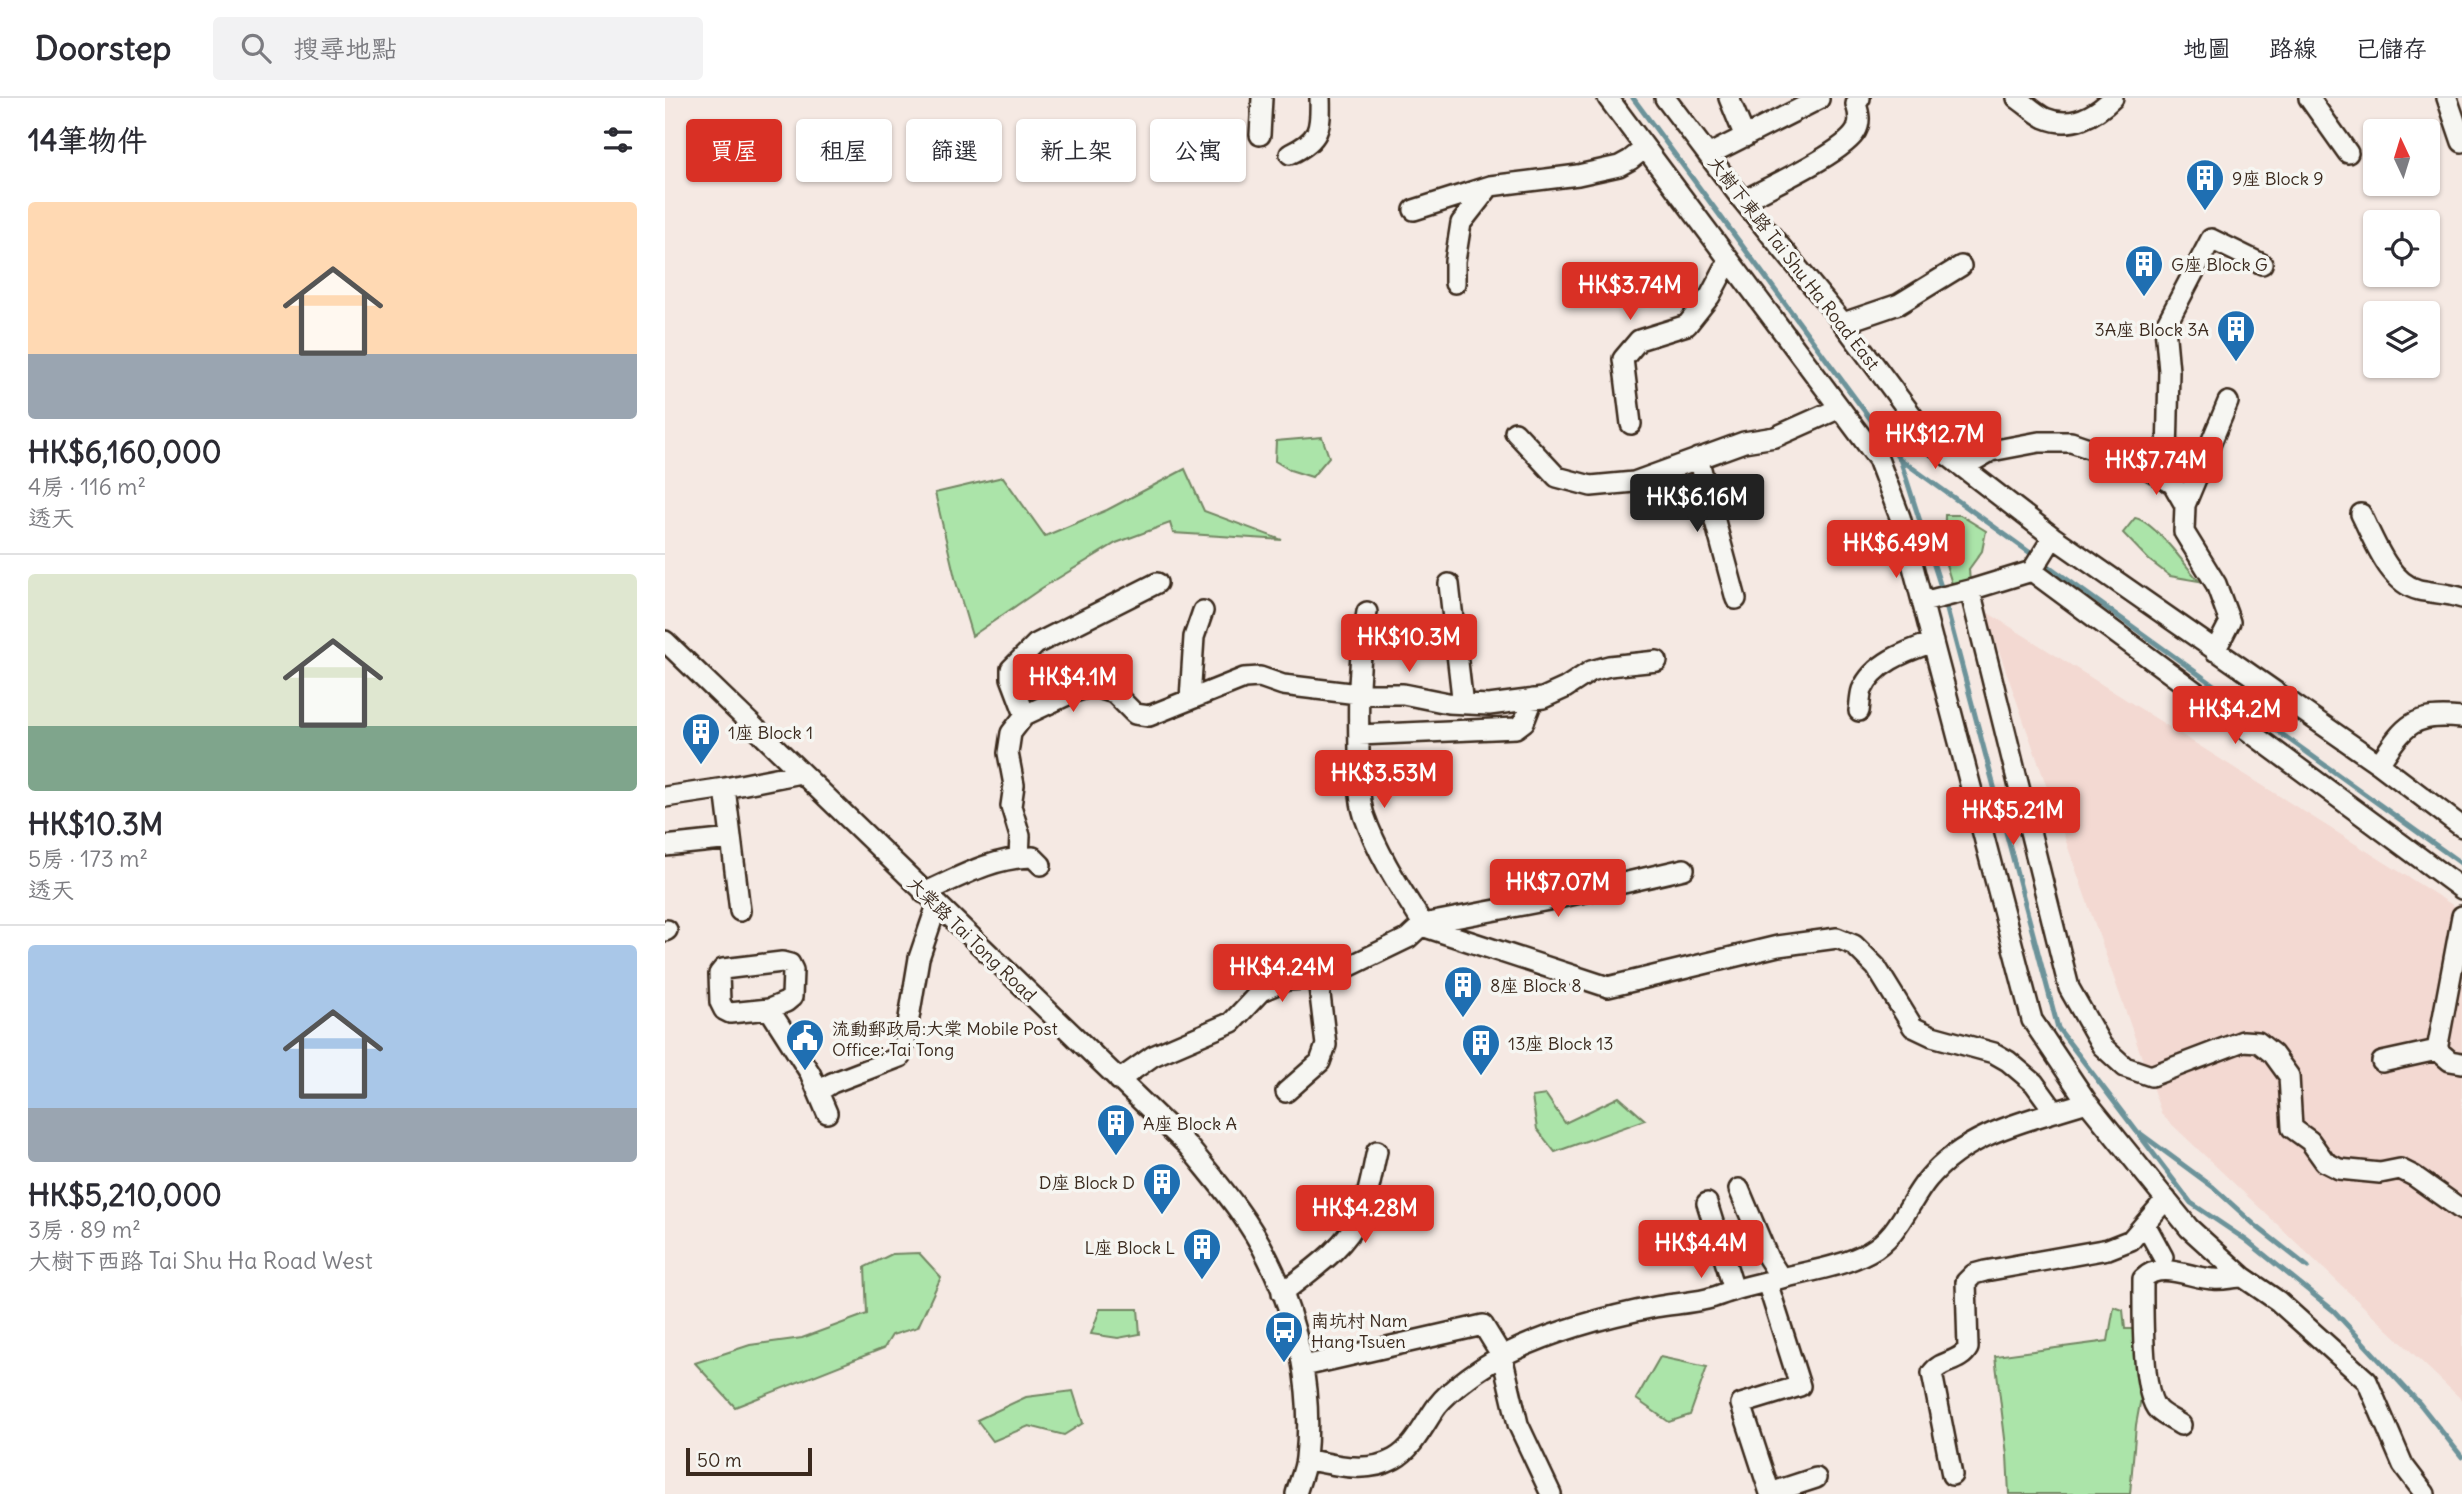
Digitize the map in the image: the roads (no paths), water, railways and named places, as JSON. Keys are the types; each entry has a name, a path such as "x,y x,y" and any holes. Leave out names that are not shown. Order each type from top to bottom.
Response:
{"street":[{"path":"1260,135 1262,98"},
{"path":"1290,153 1303,148 1317,135 1321,125 1320,98"},
{"path":"1608,98 1878,459 1900,517 2032,1020 2087,1102 2189,1228 2243,1276 2278,1301 2367,1381 2403,1465 2425,1494"},
{"name":"大樹下東路 Tai Shu Ha Road East","path":"1665,98 1743,201 1843,323 1934,444 2051,540 2379,764 2462,827"},
{"path":"1729,98 1745,137"},
{"path":"1743,201 1835,151 1856,132 1860,118 1856,104 1860,98"},
{"path":"2017,98 2046,118 2066,122 2083,119 2101,110 2113,98"},
{"path":"2309,98 2348,153"},
{"path":"2447,98 2462,142"},
{"path":"1708,155 1745,137 1793,104 1819,99"},
{"path":"1414,210 1490,186 1579,175 1619,166 1645,148"},
{"path":"1455,283 1455,261 1461,223 1490,186"},
{"path":"2147,468 2167,456 2169,371 2165,327 2211,239 2262,264"},
{"path":"1631,424 1623,359 1639,341 1687,324 1710,296 1729,260"},
{"path":"1843,323 1899,304 1961,266"},
{"path":"2215,651 2230,622 2216,584 2184,531 2185,505 2228,402"},
{"path":"1515,432 1557,477 1591,486 1634,482 1744,442 1775,437 1840,408"},
{"path":"1963,467 1991,451 2039,442 2071,442 2147,468 2173,484 2185,505"},
{"path":"1698,458 1736,599"},
{"path":"2361,514 2402,583 2417,590 2462,598"},
{"path":"1923,602 1970,590 2034,568 2051,540"},
{"path":"2034,568 2462,889"},
{"path":"1025,715 1011,678 1011,669 1022,656 1036,644 1157,583"},
{"path":"1449,584 1462,697 1458,703"},
{"path":"1970,590 2069,988 2102,1046 2126,1067 2151,1076 2243,1041 2258,1042 2273,1054 2289,1076 2292,1128 2311,1141 2325,1162 2339,1169 2361,1173 2399,1169 2414,1176 2462,1210"},
{"path":"1190,699 1194,637 1203,611"},
{"path":"1367,612 1359,665 1358,694 1363,813 1387,867 1423,925 1608,988 1778,946 1837,939 1854,945 1876,967 1913,1027 1931,1036 1994,1053 2008,1061 2034,1083 2055,1112"},
{"name":"大棠路 Tai Tong Road","path":"665,641 1187,1146 1229,1197 1268,1258 1282,1293 1304,1366 1306,1459 1296,1494"},
{"path":"1859,711 1862,690 1878,668 1902,653 1933,642"},
{"path":"1019,857 1020,836 1011,806 1014,785 1008,753 1011,733 1025,715 1092,686 1114,693 1135,714 1142,716 1149,716 1244,677 1260,677 1283,685 1358,694 1403,694 1489,705 1555,694 1591,671 1609,666 1657,661"},
{"path":"1359,735 1516,728 1524,722 1533,699"},
{"path":"2379,764 2401,731 2418,720 2444,716 2462,718"},
{"path":"665,797 801,773"},
{"path":"725,788 740,911"},
{"path":"665,846 731,839"},
{"path":"818,1092 832,1083 899,1057 905,1042 931,899 981,867 1019,857 1033,857 1041,865"},
{"path":"1119,1080 1153,1056 1232,1023 1261,991 1287,980 1318,978 1344,969 1408,938 1423,925 1684,869"},
{"path":"2437,1050 2462,916"},
{"path":"1286,1092 1320,1062 1326,1045 1318,978"},
{"path":"769,1009 810,1073 827,1113"},
{"path":"2382,1062 2437,1050"},
{"path":"2437,1050 2450,1061 2462,1063"},
{"path":"1306,1459 1346,1467 1367,1467 1394,1459 1415,1440 1439,1404 1480,1370 1502,1356 1537,1340 1654,1307 1711,1299 1734,1290 1846,1262 1871,1251 1892,1235 1928,1179 1950,1156 1973,1140 2087,1102"},
{"path":"1282,1293 1325,1259 1349,1233 1360,1216 1366,1199 1377,1151"},
{"path":"1739,1189 1769,1258 1800,1386 1741,1404 1770,1493 1816,1478"},
{"path":"1952,1475 1932,1374 1935,1368 1964,1356 1968,1348 1966,1282 1974,1274 1985,1271 2108,1249 2130,1240 2166,1199"},
{"path":"1707,1203 1734,1290"},
{"path":"2145,1224 2163,1257"},
{"path":"2181,1425 2158,1410 2151,1399 2144,1337 2143,1279 2150,1272 2160,1270 2213,1279 2243,1276"},
{"path":"1304,1366 1483,1325 1502,1356 1518,1424 1551,1494"}],"waterway":[{"path":"1633,98 1900,459 1941,587 2058,1028 2191,1203 2246,1240 2334,1311 2420,1404 2462,1457"},
{"path":"1900,459 2462,864"},
{"path":"2141,1134 2213,1187 2256,1226 2308,1267"}],"place":[{"name":"9座 Block 9","path":"2205,212"},
{"name":"G座 Block G","path":"2144,298"},
{"name":"3A座 Block 3A","path":"2236,363"},
{"name":"1座 Block 1","path":"701,766"},
{"name":"8座 Block 8","path":"1463,1019"},
{"name":"流動郵政局:大棠 Mobile Post Office: Tai Tong","path":"805,1072"},
{"name":"13座 Block 13","path":"1481,1077"},
{"name":"A座 Block A","path":"1116,1157"},
{"name":"D座 Block D","path":"1162,1216"},
{"name":"L座 Block L","path":"1202,1281"},
{"name":"南坑村 Nam Hang Tsuen","path":"1284,1364"}]}
